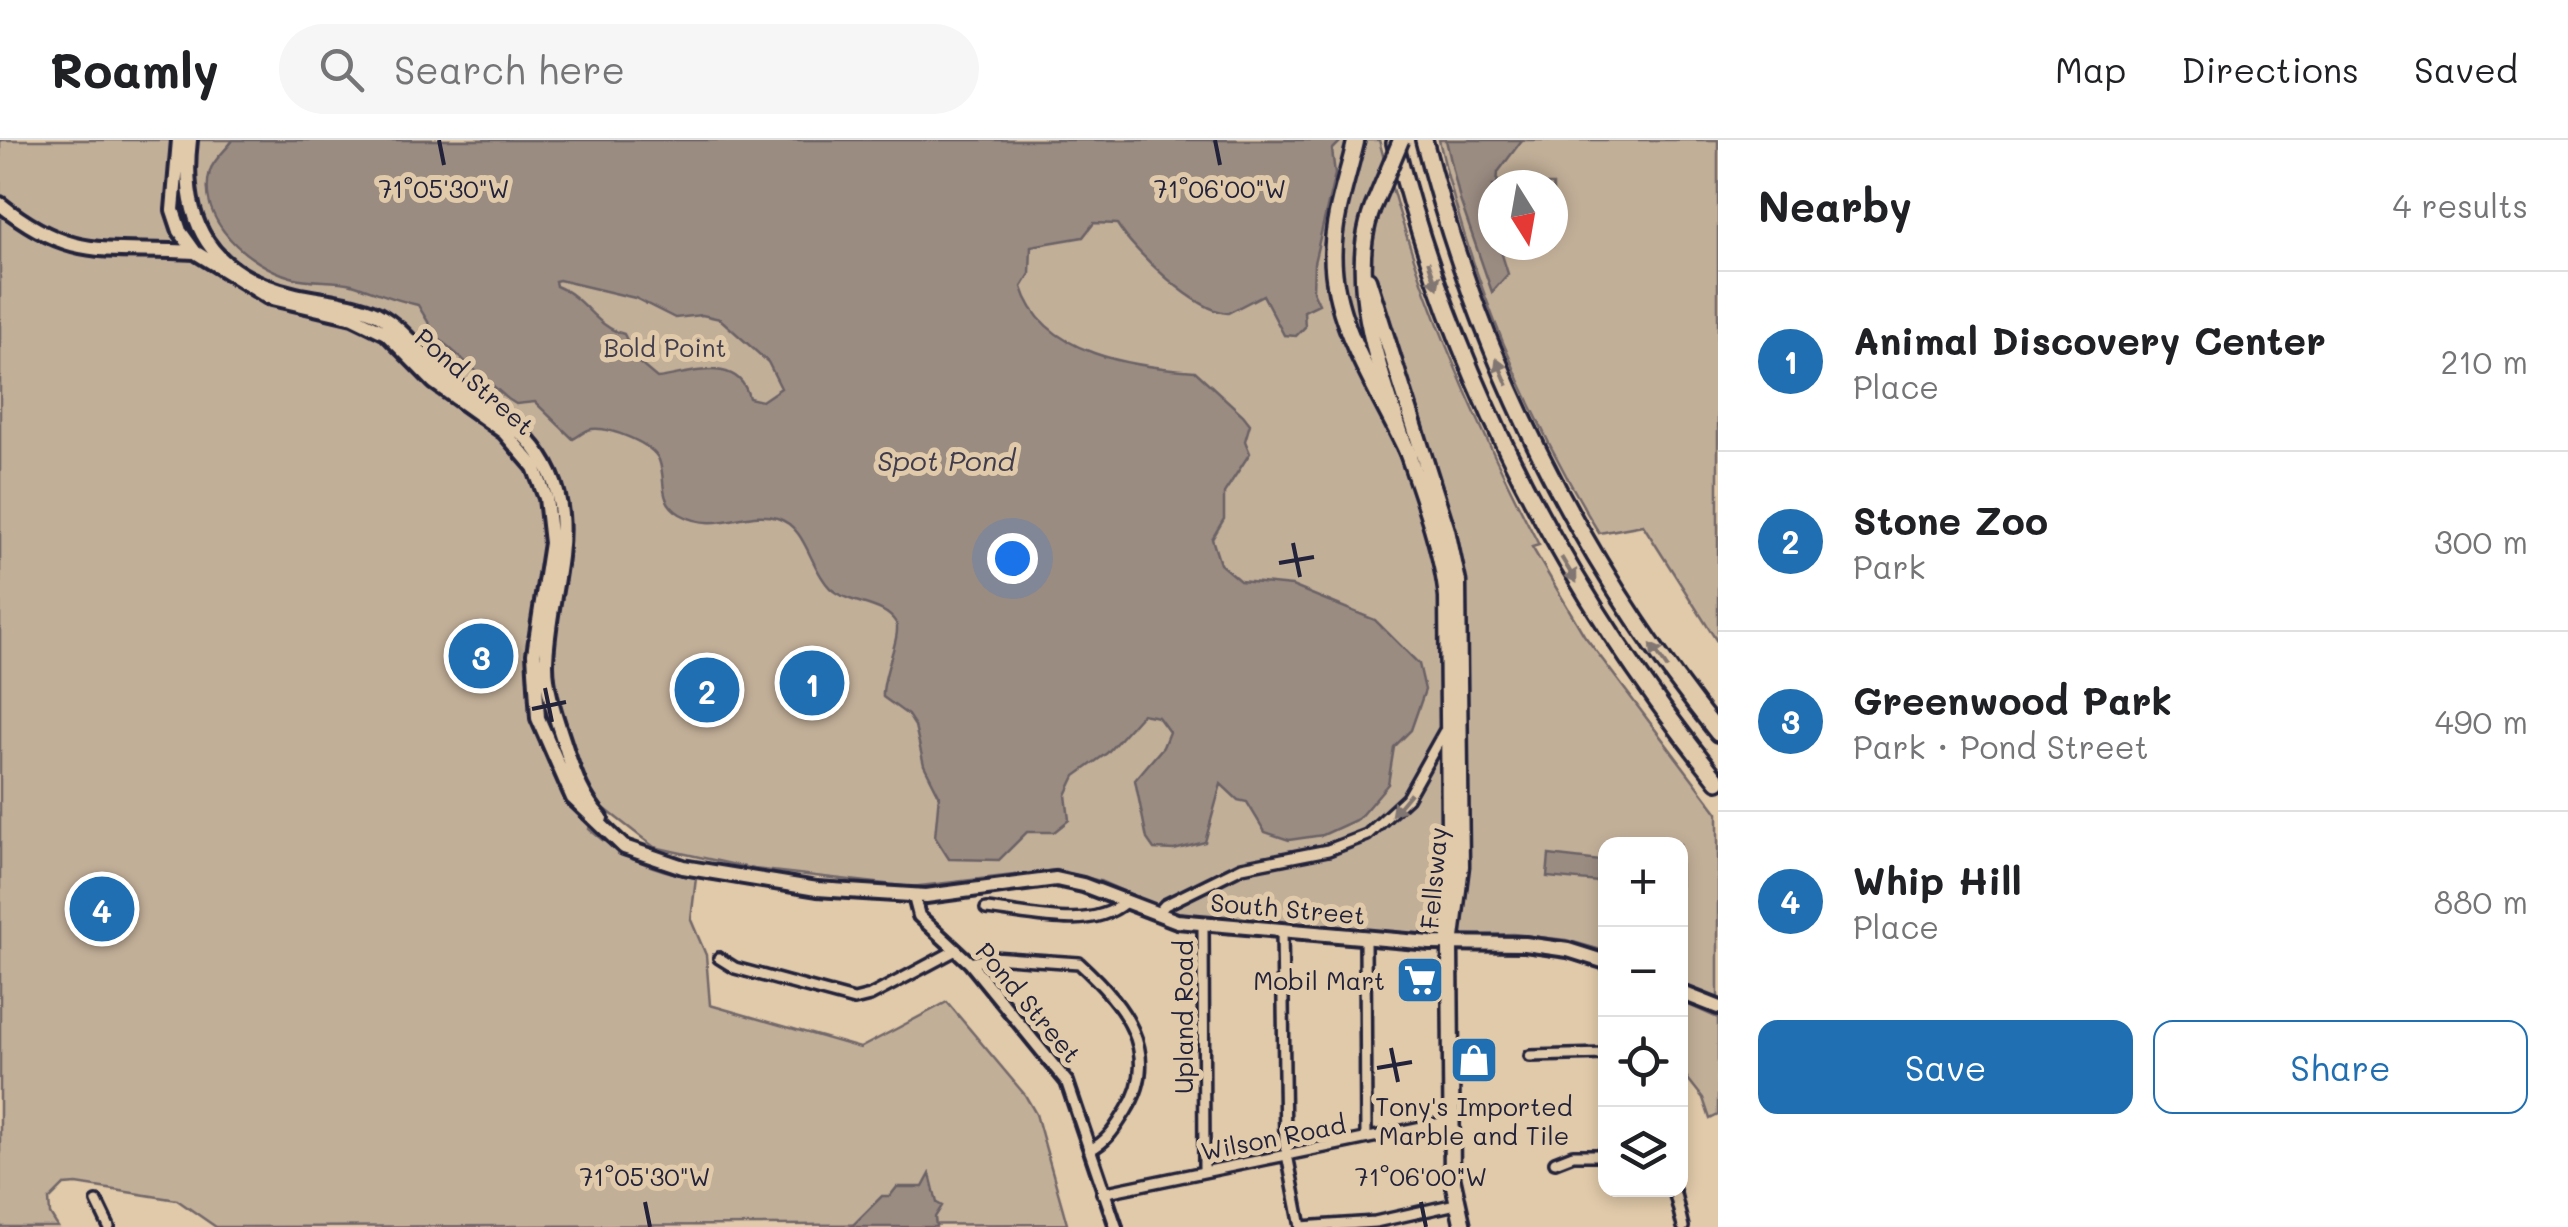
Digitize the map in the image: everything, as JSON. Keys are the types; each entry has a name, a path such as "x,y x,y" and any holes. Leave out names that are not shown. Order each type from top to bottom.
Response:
{"highway":[{"path":"1356,140 1333,246 1336,291 1344,318 1410,455"},
{"path":"1398,140 1446,311 1516,472 1611,637 1718,781"},
{"path":"1424,140 1477,310 1547,470 1628,610 1718,734"}],"main road":[{"path":"179,140 172,198 176,223 195,252 205,239"},
{"path":"176,223 195,223 186,190 190,140"},
{"name":"Fellsway","path":"1398,140 1376,200 1360,273 1365,315 1444,572 1451,944"},
{"name":"Pond Street","path":"0,204 36,231 64,243 123,254 147,249 195,252 268,298 344,314 380,329 434,382 495,424 524,452 543,485 550,532 550,576 534,666 542,732 563,781 584,812 624,847 682,868 796,886 914,896"},
{"path":"147,249 162,242 176,223"},
{"name":"Pond Street","path":"195,223 205,239 262,282 349,304 387,320 439,372 508,421 538,452 556,492 562,537 560,582 547,646 552,703 587,801 606,822 655,858"},
{"name":"Fellsway","path":"1364,248 1375,312 1447,530 1458,582 1460,866 1451,944"},
{"name":"South Street","path":"914,896 1050,879 1083,884 1156,916 1203,924 1451,944 1537,945 1598,960"},
{"path":"1451,944 1451,1121 1456,1204 1464,1227"},
{"path":"1688,995 1718,1007"}],"street":[{"path":"1156,916 1165,905 1236,869 1334,848 1378,828 1422,777 1448,720"},
{"name":"Pond Street","path":"914,896 919,916 970,963 1062,1074 1116,1227"},
{"path":"986,910 1085,918 1110,914 1124,902"},
{"name":"Upland Road","path":"1203,924 1204,1171"},
{"path":"1282,930 1286,1154 1301,1227 1375,1222 1456,1204"},
{"path":"1365,938 1366,1138"},
{"path":"719,958 735,968 854,1000 874,994 956,950"},
{"path":"970,963 992,957 1078,963 1137,1034 1142,1059 1139,1090 1110,1136 1090,1150"},
{"path":"1530,1056 1598,1054"},
{"name":"Wilson Road","path":"1102,1192 1451,1121"},
{"path":"1555,1162 1573,1155 1598,1155"},
{"path":"1676,1197 1682,1227"},
{"path":"97,1202 109,1227"}],"green space":[{"name":"Bold Point","path":"0,140 1379,140 1428,297 1490,447 1539,545 1532,547 1584,635 1718,813 1718,999 1688,987 1688,837 1598,837 1598,949 1566,940 1513,934 1434,937 1177,915 1100,881 1056,870 911,887 754,869 654,847 596,802 589,829 601,839 639,861 696,878 691,920 706,955 710,1005 860,1048 947,1002 1025,1095 1036,1114 1067,1224 216,1227 177,1200 77,1184 64,1185 49,1200 50,1214 58,1227 0,1227"},
{"path":"1439,140 1718,140 1718,643 1643,525 1599,533 1524,392 1467,242"},
{"path":"1688,1005 1718,1018 1718,1115 1710,1119 1703,1098 1688,1079"}],"water":[{"name":"Spot Pond","path":"233,140 1342,140 1332,150 1335,174 1314,263 1313,291 1319,304 1304,311 1305,327 1296,336 1284,335 1263,295 1228,313 1200,302 1151,264 1117,224 1094,223 1083,237 1031,246 1030,274 1022,287 1033,310 1049,328 1070,342 1120,361 1195,371 1250,424 1245,441 1250,453 1224,493 1224,519 1212,539 1220,564 1240,581 1292,586 1375,620 1419,664 1425,690 1411,730 1394,747 1388,784 1358,819 1323,835 1289,840 1265,832 1247,802 1238,800 1221,784 1205,842 1174,850 1154,849 1147,839 1135,780 1163,747 1169,732 1158,717 1142,714 1107,753 1075,776 1066,795 1069,820 1054,832 1027,832 999,860 949,859 935,837 939,795 924,765 915,726 908,715 883,697 897,629 890,616 830,588 795,530 777,518 754,516 707,522 680,514 668,503 659,460 648,448 619,433 599,429 573,439 535,402 516,404 437,337 418,305 352,284 291,277 243,251 218,223 208,189 212,167","holes":["555,281 635,298 675,318 702,315 720,319 768,362 781,388 762,401 749,398 744,384 724,371 657,378 638,362 624,334 605,325 575,297 556,286"]},
{"path":"1446,140 1522,140 1500,170 1478,170 1478,252 1460,200"},
{"path":"1481,260 1504,260 1508,274 1492,292"},
{"path":"1549,855 1598,861 1598,882 1547,877"},
{"path":"930,1174 937,1203 942,1206 935,1217 936,1227 851,1227 882,1196 890,1196 897,1187 923,1187"}],"place":[{"name":"Greenwood Park","path":"481,656"},
{"name":"Animal Discovery Center","path":"812,683"},
{"name":"Stone Zoo","path":"707,690"},
{"name":"Whip Hill","path":"102,909"},
{"name":"Mobil Mart","path":"1420,980"},
{"name":"Tony's Imported Marble and Tile","path":"1474,1060"}]}
